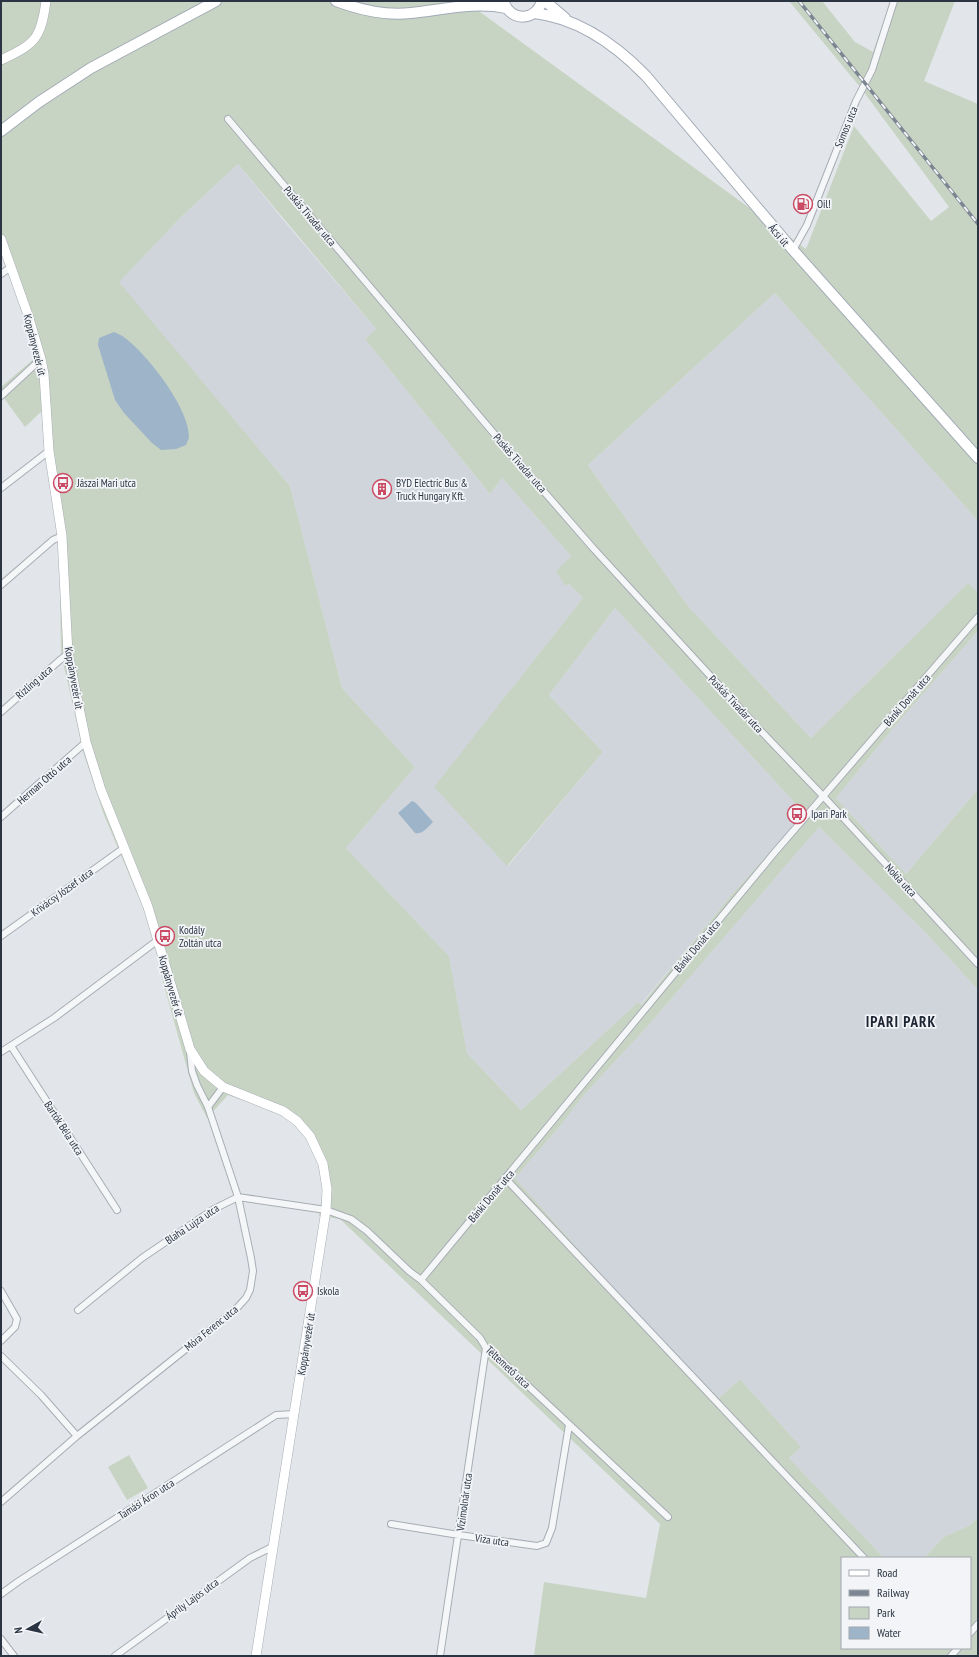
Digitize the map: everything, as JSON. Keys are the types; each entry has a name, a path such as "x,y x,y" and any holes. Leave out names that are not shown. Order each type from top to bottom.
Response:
{"main road":[{"path":"1,131 39,102 91,68 216,1"},
{"path":"336,1 357,8 388,13 411,13 462,6 481,1"},
{"path":"534,13 542,1"},
{"name":"Ácsi út","path":"545,1 572,23"},
{"path":"462,6 505,5"},
{"name":"Ácsi út","path":"505,5 512,14 521,17 530,16 534,13 544,14 572,23 587,30 631,61 646,76 793,250 978,458"}],"street":[{"path":"1,60 19,52 34,41 42,24 46,1"},
{"name":"Somos utca","path":"793,250 807,225 856,101 872,70 894,1"},
{"name":"Puskás Tivadar utca","path":"228,118 507,449 588,542 759,729 824,797"},
{"name":"Koppányvezér út","path":"1,239 28,315 44,374 49,451 62,536 68,654 86,742 101,790 148,907 190,1049 204,1071 223,1087 283,1111 297,1121 310,1136 323,1164 327,1189 326,1210 256,1656"},
{"path":"1,274 11,267"},
{"path":"1,396 41,359"},
{"path":"1,488 49,451"},
{"path":"1,585 53,540 62,536"},
{"name":"Bánki Donát utca","path":"421,1280 506,1179 720,918 978,617"},
{"name":"Rizling utca","path":"1,712 68,654"},
{"name":"Herman Ottó utca","path":"1,817 86,742"},
{"name":"Nokia utca","path":"824,797 978,964"},
{"name":"Krivácsy József utca","path":"2,933 124,848"},
{"path":"1,1052 54,1018 158,940"},
{"path":"973,958 978,953"},
{"name":"Bartók Béla utca","path":"11,1046 117,1210"},
{"name":"Móra Ferenc utca","path":"1,1502 77,1436 236,1309 246,1298 252,1282 253,1271 238,1197 208,1107 202,1099 192,1071 190,1049"},
{"path":"208,1107 223,1087"},
{"path":"506,1179 863,1557"},
{"path":"238,1197 326,1210"},
{"name":"Blaha Lujza utca","path":"78,1310 142,1258 214,1208 238,1197"},
{"name":"Téltemető utca","path":"326,1210 341,1214 358,1224 409,1271 421,1280 480,1338 486,1348 668,1517"},
{"path":"1,1291 17,1319 15,1327 1,1341"},
{"name":"Vízimolnár utca","path":"440,1656 486,1348"},
{"path":"1,1356 41,1395 77,1436"},
{"name":"Tamási Áron utca","path":"1,1594 276,1415 295,1414"},
{"name":"Viza utca","path":"391,1524 537,1546 546,1543 552,1528 569,1425"},
{"name":"Áprily Lajos utca","path":"115,1656 250,1558 272,1547"},
{"path":"971,1632 978,1624"},
{"path":"1,1639 14,1656"}],"shaded area":[{"path":"238,164 284,221 376,329 365,339 490,494 502,478 571,556 565,586 569,584 583,598 435,787 508,866 603,752 549,695 615,608 795,803 795,824 734,892 640,1005 638,1002 521,1110 467,1053 449,956 346,848 415,767 342,688 290,486 118,282 181,217"},
{"path":"775,293 978,521 978,592 968,583 811,738 688,606 588,465"},
{"path":"978,631 978,789 906,874 836,798 895,726"},
{"path":"819,827 927,934 978,990 978,1517 970,1525 944,1537 925,1557 883,1557 789,1458 801,1447 740,1379 719,1398 589,1261 515,1178 561,1125 583,1096 647,1027"}],"green space":[{"path":"1,1 465,1 806,249 854,126 931,221 949,207 860,87 789,1 822,1 855,42 873,52 891,1 955,1 924,81 978,104 978,521 775,293 588,465 688,606 811,738 968,583 978,592 978,631 895,726 836,798 906,874 978,789 978,990 927,934 819,827 647,1027 583,1096 561,1125 515,1178 641,1317 719,1398 740,1379 801,1447 789,1458 883,1557 841,1557 841,1649 971,1649 971,1557 925,1557 944,1537 970,1525 978,1517 978,1656 534,1656 544,1582 646,1598 660,1524 340,1219 319,1216 323,1189 322,1175 316,1155 299,1129 283,1116 271,1110 228,1095 207,1118 194,1093 163,982 151,927 104,815 84,755 61,653 59,546 43,410 25,427 1,394 1,387 36,357 25,323 28,321 1,250","holes":["238,164 376,329 365,339 490,494 502,478 571,556 556,571 565,586 569,584 583,598 434,787 507,866 603,752 549,695 615,608 795,803 785,814 795,824 734,892 641,1005 638,1002 521,1110 467,1053 449,956 346,848 415,767 342,688 290,486 119,282 181,217"]},
{"path":"129,1455 148,1488 127,1500 108,1467"}],"water":[{"path":"114,332 124,337 144,356 175,397 187,424 189,436 186,445 176,449 161,450 152,443 124,413 115,400 98,345 99,338"},
{"path":"412,801 416,803 433,822 420,833 415,833 398,813"}],"railway":[{"path":"799,1 978,224"}],"place":[{"name":"Oil!","path":"803,204"},
{"name":"Jászai Mari utca","path":"63,483"},
{"name":"BYD Electric Bus & Truck Hungary Kft.","path":"382,489"},
{"name":"Ipari Park","path":"797,814"},
{"name":"Kodály Zoltán utca","path":"165,936"},
{"name":"Iskola","path":"303,1291"}],"district":[{"name":"IPARI PARK","path":"901,1022"}]}
